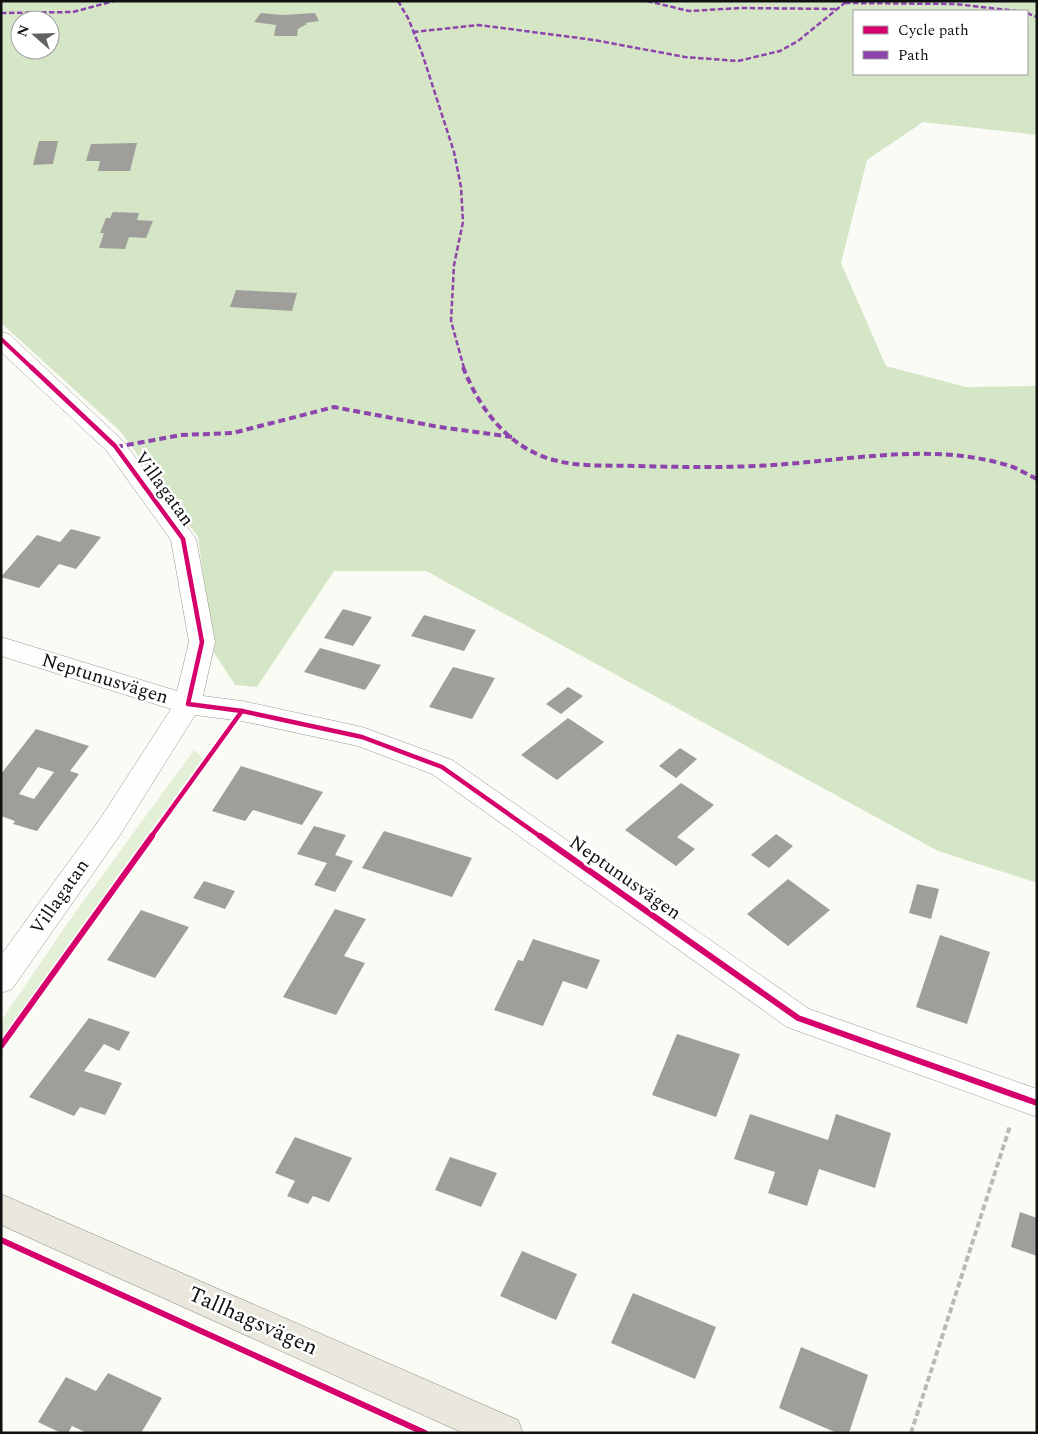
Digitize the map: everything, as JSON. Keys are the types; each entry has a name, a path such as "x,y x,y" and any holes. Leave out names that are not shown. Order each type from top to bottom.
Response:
{"main road":[{"name":"Tallhagsvägen","path":"1,1209 505,1433"}],"street":[{"name":"Villagatan","path":"1,339 115,446 183,539 202,642 188,704 110,827 1,980"},
{"name":"Neptunusvägen","path":"1,646 85,674 188,704 242,711 362,737 442,768 798,1018 1028,1100"}],"path":[{"path":"911,1433 1028,1100"}],"green space":[{"path":"1,1 1037,1 1037,135 923,122 867,160 841,263 886,366 966,387 1037,386 1037,883 938,851 426,571 334,571 257,687 235,685 213,651 198,537 120,431 1,323"},
{"path":"194,750 203,759 1,1039 1,1021 69,921"}],"building":[{"path":"261,13 282,15 315,13 319,21 305,23 307,24 298,29 297,36 274,36 276,25 254,22"},
{"path":"39,141 58,141 53,164 33,165"},
{"path":"137,143 130,171 98,171 100,161 86,161 91,144"},
{"path":"113,212 139,213 137,220 153,221 146,238 129,237 125,249 99,248 104,233 100,233 106,218 110,218"},
{"path":"236,290 297,293 292,311 230,307"},
{"path":"71,529 101,537 76,569 59,564 39,588 1,577 37,535 60,542"},
{"path":"343,609 372,617 353,646 324,638"},
{"path":"424,615 476,630 464,651 411,636"},
{"path":"320,648 381,665 365,690 304,672"},
{"path":"453,667 495,678 472,719 429,707"},
{"path":"568,687 583,696 561,714 546,704"},
{"path":"568,718 604,742 557,780 521,755"},
{"path":"36,729 89,746 70,771 79,774 37,831 13,824 15,821 1,816 1,774","holes":["38,767 54,772 34,799 19,794"]},
{"path":"680,748 697,759 676,778 659,766"},
{"path":"241,766 323,792 302,825 253,810 245,821 212,811"},
{"path":"681,783 714,805 677,837 695,849 676,866 625,830"},
{"path":"314,826 346,835 335,855 353,861 335,892 314,885 327,863 297,854"},
{"path":"384,831 472,858 452,897 362,868"},
{"path":"776,834 793,846 769,868 751,855"},
{"path":"788,879 830,910 788,946 747,914"},
{"path":"204,881 235,891 225,909 193,898"},
{"path":"917,884 939,889 931,919 909,913"},
{"path":"335,909 366,919 344,956 365,963 336,1015 283,997"},
{"path":"141,910 189,927 155,978 107,960"},
{"path":"940,935 990,952 967,1024 916,1007"},
{"path":"533,939 600,960 587,989 563,981 543,1026 494,1010 518,960 523,961"},
{"path":"89,1018 130,1032 119,1051 104,1044 84,1071 122,1083 105,1115 80,1107 74,1116 29,1097"},
{"path":"677,1034 740,1054 716,1117 652,1095"},
{"path":"750,1114 828,1140 836,1114 891,1133 875,1188 819,1169 807,1206 768,1193 775,1172 734,1159"},
{"path":"295,1137 352,1158 329,1202 313,1196 308,1204 287,1196 295,1181 275,1173"},
{"path":"450,1157 497,1173 481,1207 435,1190"},
{"path":"1020,1212 1037,1218 1037,1256 1011,1247"},
{"path":"522,1251 577,1274 556,1320 500,1296"},
{"path":"633,1293 716,1327 695,1379 611,1343"},
{"path":"801,1347 868,1375 849,1433 837,1433 779,1408"},
{"path":"108,1373 162,1398 141,1433 87,1433 72,1426 68,1433 61,1433 38,1422 66,1377 96,1391"}],"marked path":[{"path":"1,13 73,12 114,1"},
{"path":"398,1 408,18 422,53 458,169 463,204 463,222 453,274 454,295 451,321 455,342 463,368 485,410 503,430 520,444 537,454 554,460 591,465 740,467 872,457 945,455 979,459 1010,466 1037,479"},
{"path":"647,1 689,11 741,8 837,9"},
{"path":"413,32 479,25 594,40 685,57 738,61 780,51 798,41 847,1"},
{"path":"845,3 955,4 1008,10"},
{"path":"1028,13 1037,17"},
{"path":"116,447 181,435 233,433 334,407 439,427 512,437"}],"cycle path":[{"path":"1,339 115,446 183,539 202,642 188,704 242,711 362,737 442,767 798,1018 1037,1103"},
{"path":"1,1046 242,711"},
{"path":"1,1240 425,1433"}]}
